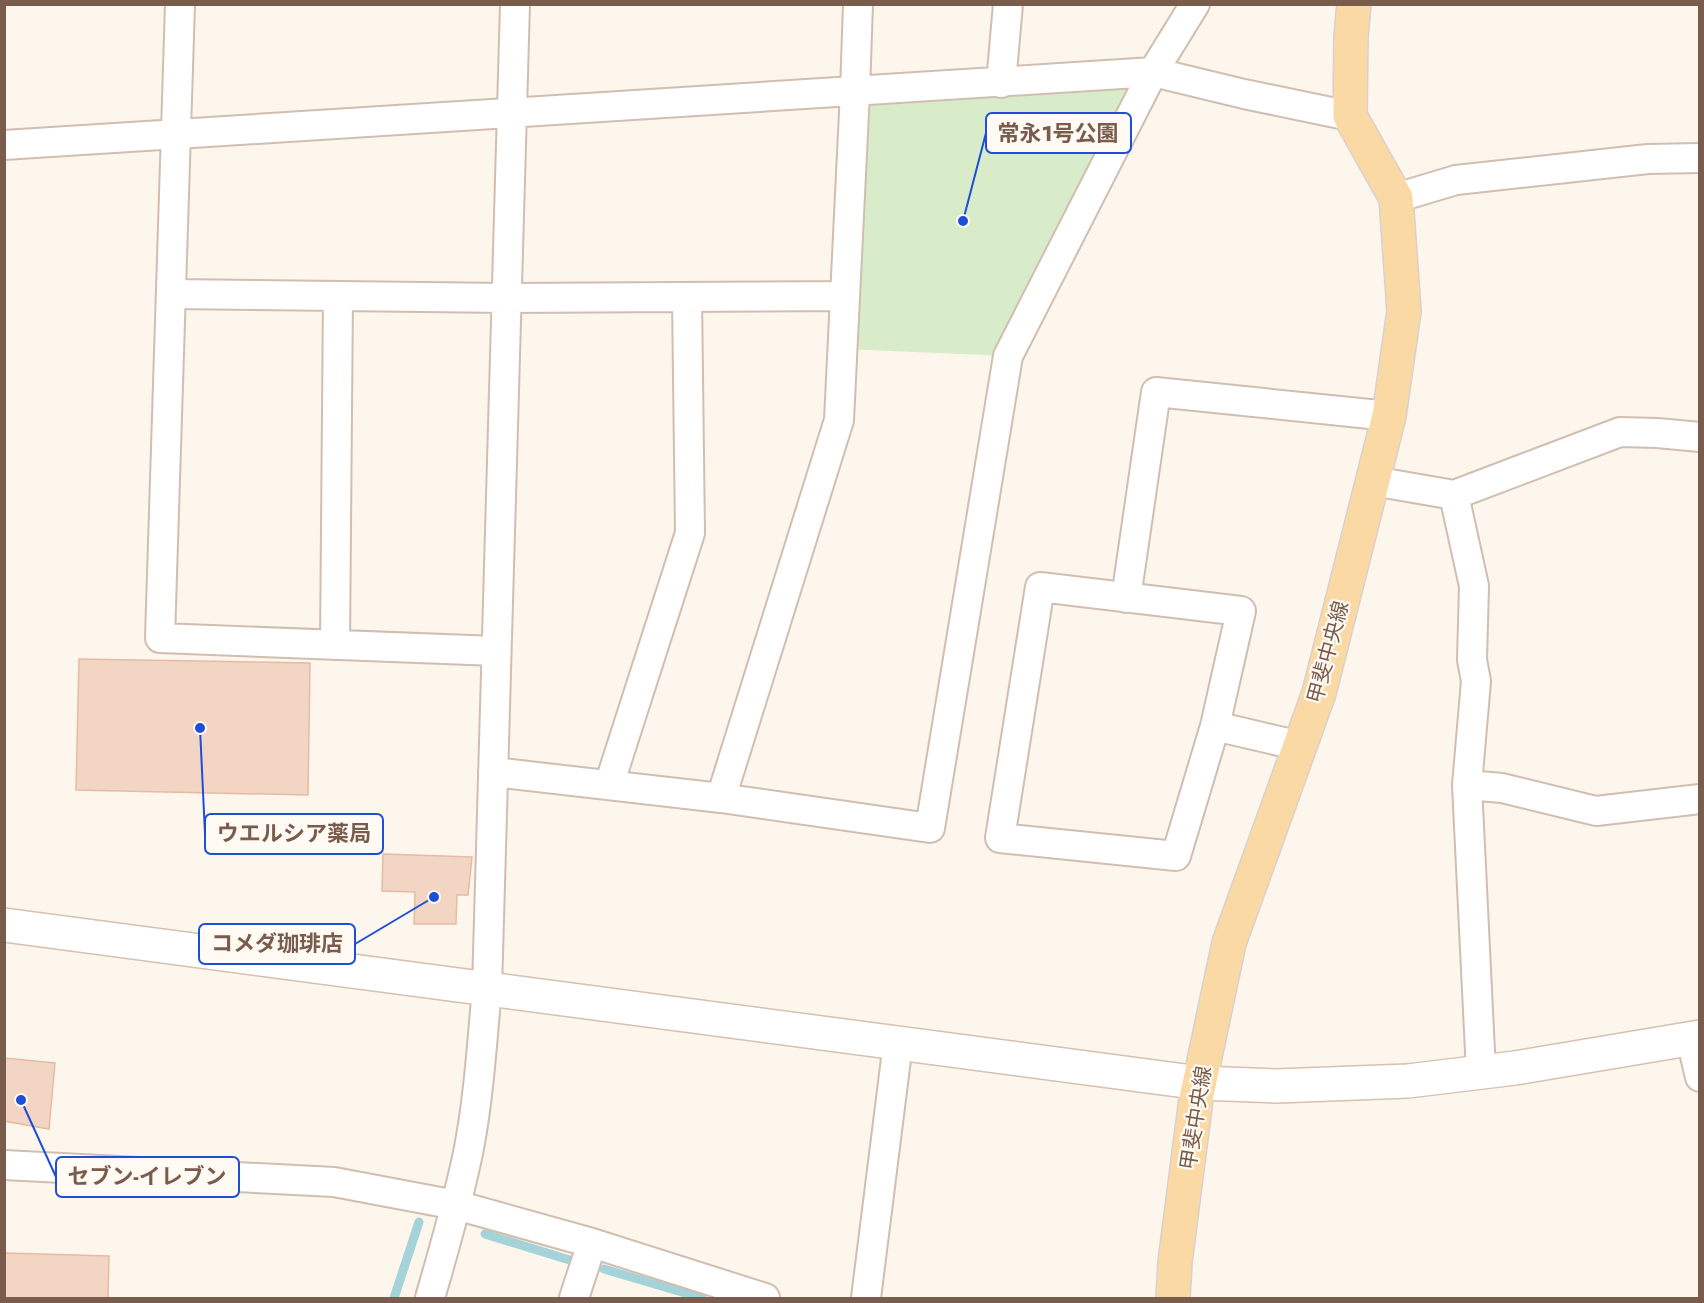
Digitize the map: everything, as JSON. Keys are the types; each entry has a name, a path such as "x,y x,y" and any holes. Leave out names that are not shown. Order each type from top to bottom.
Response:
{"main road":[{"path":"1350,116 1351,36 1354,4"},
{"name":"甲斐中央線","path":"1173,1299 1175,1262 1196,1099 1229,943 1319,693 1389,416 1404,311 1396,198 1350,116"}],"street":[{"path":"180,4 160,638 496,651"},
{"path":"430,1299 456,1205 477,1100 487,989 515,4"},
{"path":"721,798 839,420 858,4"},
{"path":"1001,83 1008,4"},
{"path":"493,772 721,798 930,828 1008,356 1153,72 1195,4"},
{"path":"4,145 855,93 1153,72 1350,116"},
{"path":"1396,198 1456,180 1648,159 1700,158"},
{"path":"172,294 507,298 845,296"},
{"path":"334,645 338,296"},
{"path":"609,785 690,533 687,297"},
{"path":"1126,598 1156,392 1389,416"},
{"path":"1373,481 1454,495 1620,432 1700,437"},
{"path":"1454,495 1474,586 1472,660 1476,681 1467,785 1481,1072"},
{"path":"1040,587 1241,611 1215,726 1176,856 1000,838 1040,587"},
{"path":"1215,726 1300,746"},
{"path":"1467,785 1502,788 1596,811 1700,799"},
{"path":"4,925 1200,1083 1289,1086 1408,1081 1515,1068 1695,1038 1700,1077"},
{"path":"866,1299 898,1043"},
{"path":"4,1165 334,1182 456,1205 591,1244 765,1299"},
{"path":"574,1299 591,1244"}],"green space":[{"path":"1153,72 1008,356 843,349 855,92"}],"building":[{"path":"79,659 310,663 308,795 76,790"},
{"path":"383,854 472,857 468,895 457,895 456,924 414,924 415,892 382,891"},
{"path":"4,1058 55,1063 49,1129 4,1121"},
{"path":"4,1253 109,1256 108,1298 4,1298"}],"waterway":[{"path":"394,1298 419,1222"},
{"path":"485,1234 576,1262"},
{"path":"604,1269 702,1298"}],"place":[{"name":"常永1号公園","path":"963,221"},
{"name":"ウエルシア薬局","path":"200,728"},
{"name":"コメダ珈琲店","path":"434,897"},
{"name":"セブン-イレブン","path":"21,1100"}]}
